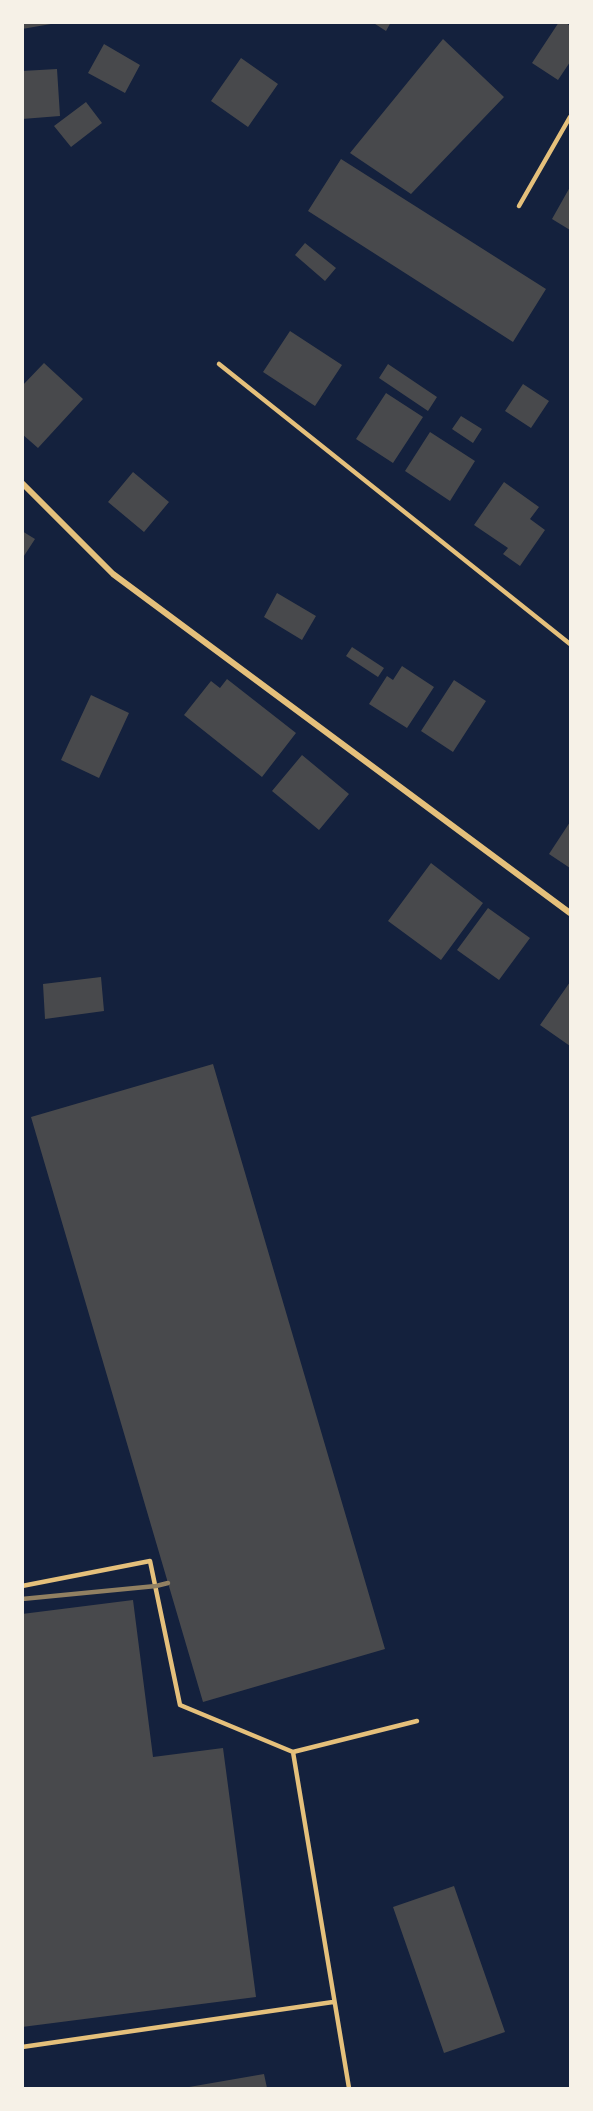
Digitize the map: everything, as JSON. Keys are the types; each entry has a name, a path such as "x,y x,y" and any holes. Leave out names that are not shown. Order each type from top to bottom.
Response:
{"street":[{"path":"22,483 113,574 570,913"}],"lane":[{"path":"519,206 570,117"},
{"path":"219,364 570,644"},
{"path":"22,1586 150,1561 180,1705 293,1752 417,1721"},
{"path":"293,1752 349,2088"},
{"path":"22,2047 333,2002"}],"building":[{"path":"22,22 51,22 51,24 22,29"},
{"path":"372,22 391,22 386,31"},
{"path":"559,22 565,22 570,26 570,62 558,80 532,63"},
{"path":"443,39 504,97 411,194 350,153"},
{"path":"104,44 140,65 125,93 88,73"},
{"path":"241,58 278,84 248,127 211,101"},
{"path":"57,69 60,116 22,119 22,71"},
{"path":"86,102 102,123 71,147 54,126"},
{"path":"341,159 546,289 513,342 308,211"},
{"path":"570,187 570,230 552,219"},
{"path":"305,243 336,268 325,281 295,255"},
{"path":"290,331 342,365 315,406 263,372"},
{"path":"44,363 83,399 38,448 22,434 22,386"},
{"path":"388,364 437,397 428,411 379,378"},
{"path":"523,384 549,401 531,428 505,411"},
{"path":"386,393 423,417 393,463 356,439"},
{"path":"461,416 482,429 473,443 452,429"},
{"path":"430,432 475,461 450,501 405,471"},
{"path":"133,472 169,502 144,532 108,502"},
{"path":"504,482 539,507 530,519 545,530 520,566 503,554 508,548 474,525"},
{"path":"22,531 35,539 22,559"},
{"path":"277,593 316,616 302,640 264,617"},
{"path":"352,647 384,668 378,677 346,656"},
{"path":"402,666 434,687 407,728 369,704 387,676 393,680"},
{"path":"227,679 296,733 262,777 184,715 211,681 220,688"},
{"path":"454,680 486,701 453,752 421,731"},
{"path":"91,695 129,713 99,778 61,760"},
{"path":"302,755 349,794 319,830 272,791"},
{"path":"570,822 570,868 549,854"},
{"path":"431,863 483,903 441,960 388,921"},
{"path":"488,908 530,938 499,980 457,950"},
{"path":"101,977 104,1011 45,1019 43,984"},
{"path":"570,982 570,1046 540,1025"},
{"path":"213,1064 385,1649 203,1702 31,1117"},
{"path":"133,1600 153,1757 223,1748 256,1997 22,2027 22,1614"},
{"path":"454,1886 505,2032 444,2053 393,1907"},
{"path":"264,2074 267,2088 189,2088 189,2087"}],"railway":[{"path":"22,1599 168,1583"}]}
